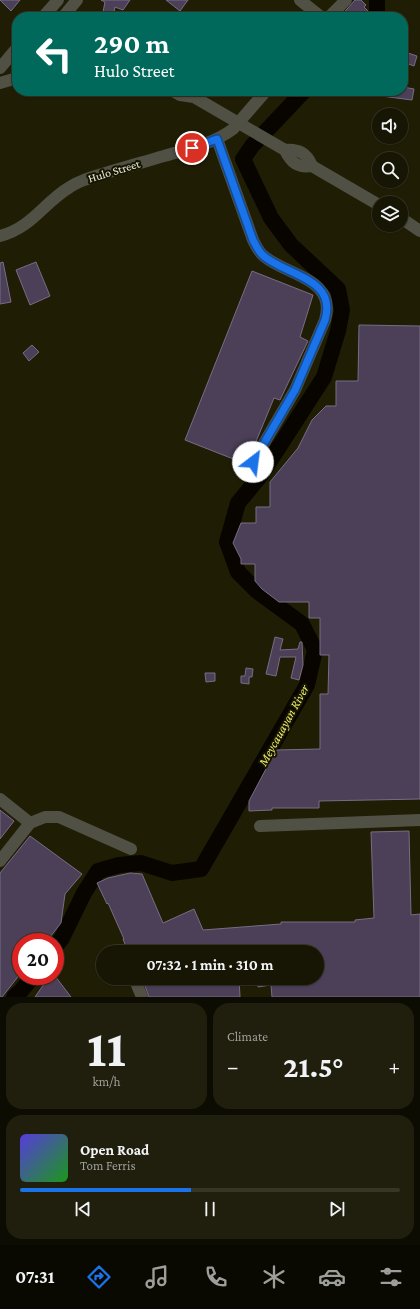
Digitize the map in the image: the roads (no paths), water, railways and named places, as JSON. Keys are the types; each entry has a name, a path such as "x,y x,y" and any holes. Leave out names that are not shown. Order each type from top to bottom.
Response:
{"street":[{"path":"47,12 58,0"},
{"path":"67,12 77,0"},
{"path":"300,0 315,12"},
{"path":"334,12 346,0"},
{"path":"0,68 12,54"},
{"path":"195,96 285,150 295,149 309,157 312,166 372,201"},
{"name":"Hulo Street","path":"0,236 22,227 60,194 84,180 192,148 217,139 233,129 262,96"},
{"path":"217,139 253,240 258,249 264,257 272,262 312,282 321,290 326,300 328,310 295,390 253,462"},
{"path":"408,223 420,231"},
{"path":"0,799 30,823"},
{"path":"0,861 30,823 45,817 59,817 131,849"},
{"path":"260,826 420,820"},
{"path":"137,985 142,997"}],"waterway":[{"path":"377,0 377,12"},
{"name":"Meycauayan River","path":"64,934 84,893 98,871 119,865 141,863 172,873 201,869 307,685 315,650 302,624 257,591 238,572 227,542 238,503 261,475 324,377 338,331 342,310 338,289 291,245 271,218 243,159 252,146 299,96"},
{"name":"Meycauayan River","path":"14,997 26,985"}]}
